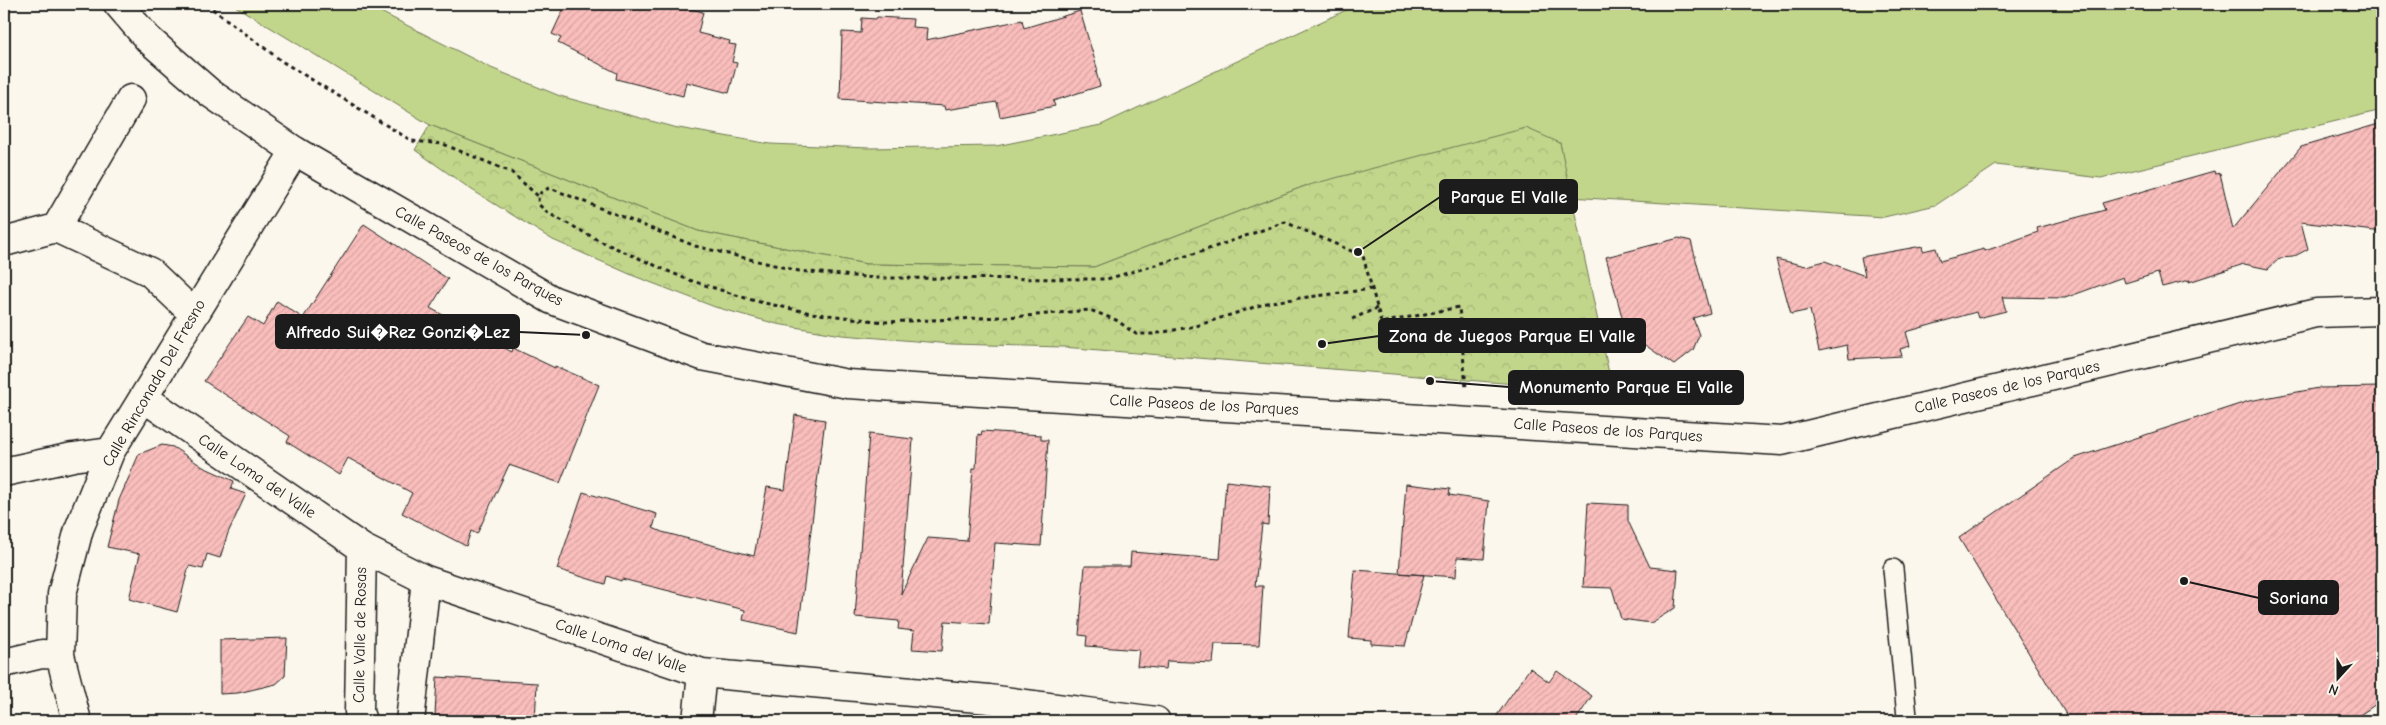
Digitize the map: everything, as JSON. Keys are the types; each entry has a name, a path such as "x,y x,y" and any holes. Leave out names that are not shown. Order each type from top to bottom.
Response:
{"street":[{"name":"Calle Paseos de los Parques","path":"118,4 148,39 210,93 295,151 552,300 702,356 848,384 1782,441 2316,313 2382,311"},
{"path":"56,228 131,99"},
{"name":"Calle Rinconada Del Fresno","path":"76,721 60,655 62,594 79,529 110,452 144,398 193,313 295,151"},
{"path":"4,242 56,228 150,272 193,313"},
{"name":"Calle Loma del Valle","path":"144,398 362,548 426,580 702,673 988,710 1156,721"},
{"path":"4,472 110,452"},
{"name":"Calle Valle de Rosas","path":"362,548 359,712 362,721"},
{"path":"410,721 426,580"},
{"path":"4,663 42,654 60,655"},
{"path":"697,721 702,673"}],"lane":[{"path":"1893,569 1907,717 1909,721"}],"path":[{"path":"206,4 283,62 412,141 443,144 511,172 538,196"},
{"path":"1372,289 1270,302 1196,326 1153,334 1136,334 1116,320 1090,310 1026,316 885,322 811,313 755,301 686,279 602,242 548,213 538,204 538,196 542,190 550,188 695,246 799,271 875,278 1107,279 1200,252 1285,222 1363,256 1382,323 1459,307 1469,421"},
{"path":"1352,319 1377,308"}],"green space":[{"path":"232,4 365,4 491,68 560,96 673,127 770,144 869,148 996,146 1101,125 1359,4 2382,4 2382,110 2101,178 1996,165 1936,205 1884,217 1570,197 1560,143 1305,186 1094,267 866,264 698,231 430,125"},
{"path":"430,125 698,231 866,264 1094,267 1305,186 1526,128 1560,143 1613,392 1063,347 952,344 842,335 777,324 715,307 634,276 553,240 472,190 415,150"}],"building":[{"path":"566,4 672,4 703,12 698,33 730,41 729,44 736,45 732,62 737,63 729,93 686,82 683,96 616,79 617,73 558,43 561,38 552,34"},
{"path":"1080,11 1098,71 1096,72 1100,86 1053,101 1055,106 1000,117 997,102 945,110 944,106 840,99 842,32 861,33 862,18 913,19 912,27 927,28 926,40 1022,20 1024,28"},
{"path":"2382,123 2382,232 2301,222 2308,249 2293,257 2280,258 2268,269 2244,264 2189,282 2190,280 2162,287 2158,273 2125,283 2123,277 2065,298 2002,297 2006,311 1978,318 1976,312 1906,332 1910,346 1900,349 1902,356 1849,359 1847,345 1819,351 1810,310 1791,314 1776,259 1806,266 1825,261 1865,276 1861,257 1922,246 1923,251 1936,248 1940,261 1984,249 1985,251 2038,232 2037,228 2105,210 2102,203 2214,171 2215,174 2220,173 2233,229 2301,147"},
{"path":"364,224 448,279 430,308 512,352 513,348 555,368 555,366 599,385 560,483 509,465 477,534 471,531 466,546 402,513 412,493 348,458 339,475 287,442 290,436 204,381 248,317 263,326 277,301 303,318"},
{"path":"1679,238 1691,241 1710,313 1693,318 1699,335 1693,350 1674,365 1626,332 1606,257"},
{"path":"2382,387 2382,700 2351,721 2070,721 1959,538 2075,458 2249,401 2319,388"},
{"path":"795,415 825,420 798,632 743,620 745,610 622,579 621,581 607,576 605,584 557,569 583,492 657,514 653,528 662,532 754,556 767,487 785,490"},
{"path":"982,431 1041,435 1041,440 1048,440 1041,546 995,543 989,624 945,621 942,651 912,649 914,631 898,629 899,621 855,617 869,434 913,439 901,594 928,538 967,541 973,469 976,468 978,434 981,435"},
{"path":"162,445 173,447 203,467 234,481 231,489 246,494 228,533 220,558 207,554 203,569 189,566 177,612 129,599 140,554 107,547 119,500 139,454"},
{"path":"1226,481 1270,486 1268,525 1262,524 1255,586 1263,586 1259,645 1215,644 1213,663 1167,661 1166,669 1137,666 1139,650 1086,646 1087,636 1079,635 1085,566 1130,566 1131,552 1220,559"},
{"path":"1406,484 1450,489 1449,495 1489,501 1484,559 1457,557 1456,577 1399,573"},
{"path":"1588,503 1628,505 1628,521 1650,567 1678,570 1675,608 1651,623 1621,619 1612,588 1583,587"},
{"path":"1355,570 1424,575 1405,646 1371,644 1371,640 1349,638"},
{"path":"287,638 285,676 276,684 238,693 220,694 220,640"},
{"path":"1530,668 1549,682 1557,671 1592,696 1575,721 1493,721"},
{"path":"437,677 537,683 535,721 473,721 473,718 435,716"}],"place":[{"name":"Parque El Valle","path":"1358,252"},
{"name":"Alfredo Sui�Rez Gonzi�Lez","path":"586,335"},
{"name":"Zona de Juegos Parque El Valle","path":"1322,344"},
{"name":"Monumento Parque El Valle","path":"1430,381"},
{"name":"Soriana","path":"2184,581"}]}
